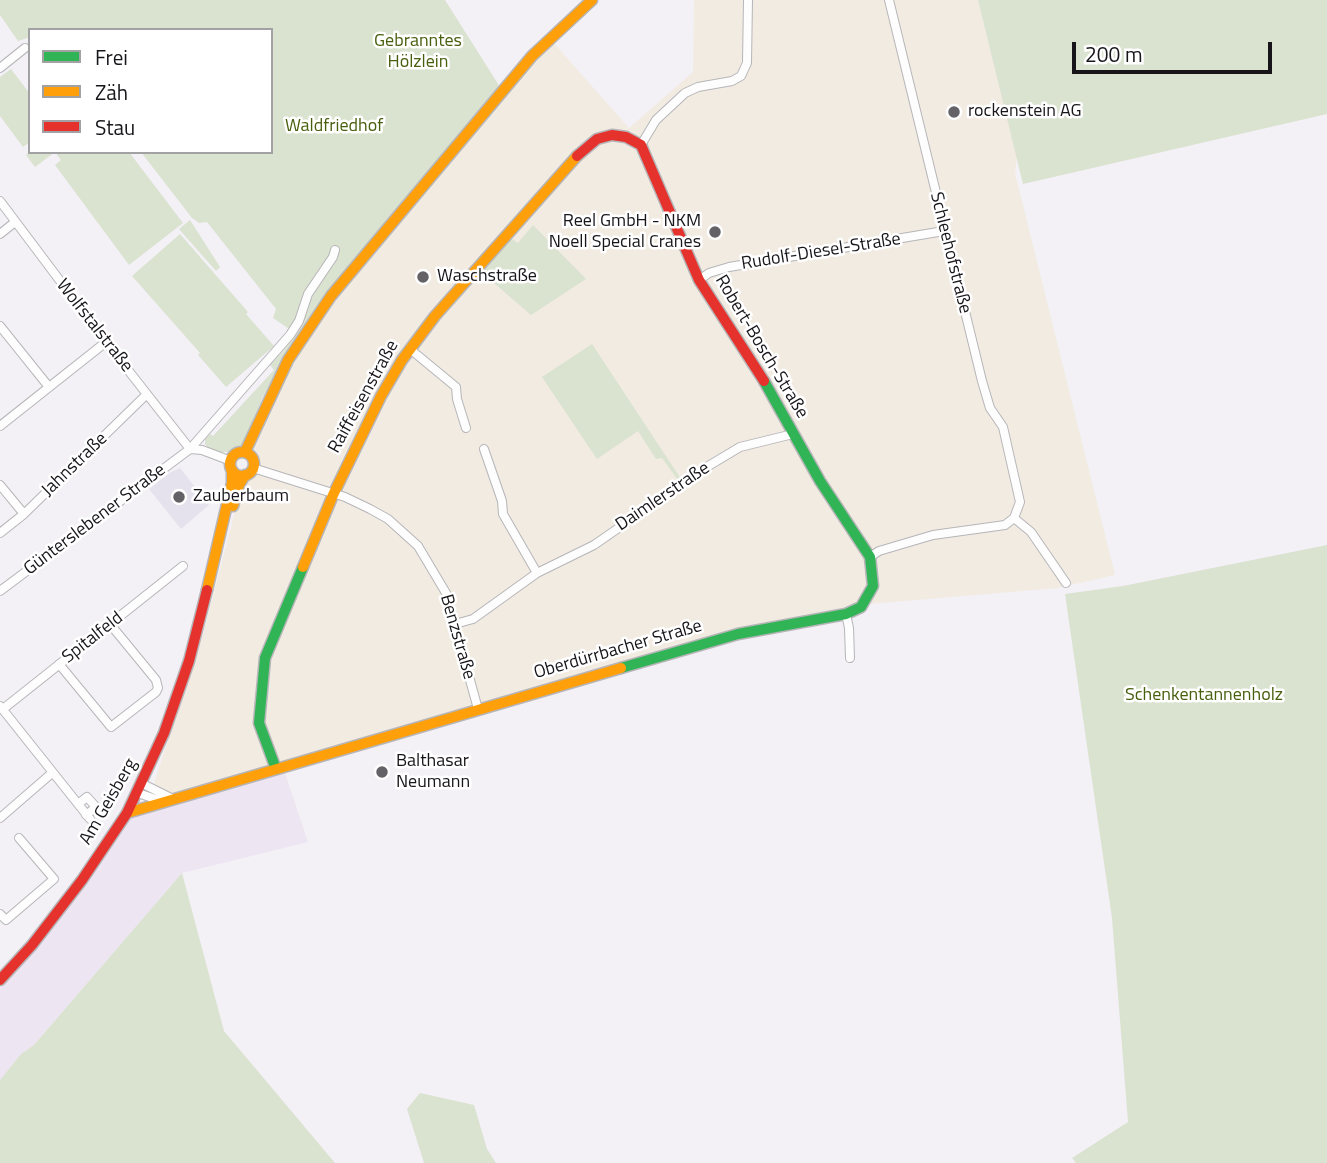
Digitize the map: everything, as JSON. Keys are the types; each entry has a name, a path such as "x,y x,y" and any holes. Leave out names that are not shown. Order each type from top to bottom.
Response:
{"street":[{"path":"245,452 273,388 304,335 361,259 532,56 592,0"},
{"path":"641,145 656,120 685,93 698,87 732,81 740,76 747,63 748,0"},
{"name":"Schleehofstraße","path":"889,0 982,381 990,408 1003,427 1020,502 1014,518"},
{"path":"0,68 25,48"},
{"name":"Raiffeisenstraße","path":"275,769 259,723 265,658 333,495 381,396 410,349 443,307 582,150 597,139 612,135 626,137 641,145"},
{"name":"Robert-Bosch-Straße","path":"641,145 699,280 759,372 820,481 870,557"},
{"name":"Wolfstalstraße","path":"0,201 190,449"},
{"path":"0,234 15,222"},
{"name":"Rudolf-Diesel-Straße","path":"699,280 709,273 729,267 944,231"},
{"name":"Günterslebener Straße","path":"0,592 190,449 290,335 299,321 308,294 334,257 335,250"},
{"path":"0,326 49,387"},
{"path":"0,426 106,342"},
{"path":"410,349 456,387 466,428"},
{"name":"Jahnstraße","path":"0,533 24,514 147,394"},
{"name":"Daimlerstraße","path":"455,624 472,620 537,573 594,545 740,447 793,434"},
{"path":"190,449 202,450 231,466 239,475 249,471 252,457 245,452 236,454 231,466"},
{"path":"484,449 506,521 537,573"},
{"name":"Am Geisberg","path":"0,980 32,945 74,891 141,788 189,661 232,483 231,466"},
{"name":"Benzstraße","path":"249,471 345,497 388,519 418,546 440,580 478,709"},
{"name":"Am Geisberg","path":"211,575 239,485 249,471"},
{"path":"0,485 24,514"},
{"path":"850,658 846,614 861,607 869,596 873,586 870,557 878,551 933,535 1005,525 1014,518 1031,532 1066,583"},
{"name":"Spitalfeld","path":"1,707 183,566"},
{"name":"Oberdürrbacher Straße","path":"127,813 738,634 846,614"},
{"path":"59,664 111,727 146,700 158,688 156,680 110,624"},
{"path":"1,707 88,817"},
{"path":"0,818 52,772"},
{"path":"141,788 169,800"},
{"path":"0,914 6,920 54,879 19,838"}],"shaded area":[{"path":"694,0 978,0 1017,157 1015,173 1115,575 1058,588 869,604 744,627 176,796 153,786 202,637 243,481 255,476 259,462 254,447 283,380 305,339 335,296 552,41 629,128 693,72"},
{"name":"Zauberbaum","path":"180,468 209,505 181,529 149,489"},
{"path":"284,770 308,842 182,873 34,1045 21,1054 0,1080 0,989 82,890 131,818"}],"green space":[{"path":"0,0 445,0 500,87 329,292 281,363 242,446 231,452 219,452 210,450 205,439 210,434 213,436 274,370 270,365 295,333 273,318 276,309 207,222 199,223 192,218 143,154 273,154 273,28 28,28 28,38 18,41 0,15"},
{"path":"978,0 1327,0 1327,114 1023,184"},
{"path":"11,69 28,91 28,143 23,147 0,116 0,77"},
{"path":"28,154 52,154 35,167 26,155"},
{"path":"131,154 183,223 129,265 55,165 61,160 57,155"},
{"path":"190,220 220,267 216,271 179,229"},
{"path":"533,225 586,279 531,315 479,270 509,237 518,243"},
{"path":"180,234 274,346 226,387 198,355 200,353 132,276"},
{"path":"592,344 681,479 678,480 662,458 656,459 638,431 597,459 542,377"},
{"name":"Schenkentannenholz","path":"1327,545 1327,1163 1076,1163 1072,1158 1128,1122 1112,918 1065,594 1123,586"},
{"path":"182,873 224,1031 335,1163 0,1163 0,1080 21,1054 34,1045"},
{"path":"420,1093 474,1105 487,1149 496,1163 424,1163 407,1109"}],"traffic: fast":[{"path":"621,668 738,634 846,614 861,607 873,586 870,557 820,481 764,381"},
{"path":"276,769 259,723 265,658 303,567"}],"traffic: slow":[{"path":"245,452 288,360 331,296 532,56 592,0"},
{"path":"303,567 333,495 381,396 402,360 435,316 577,156"},
{"path":"242,452 250,456 254,464 250,472 242,476 234,472 230,464 234,456 242,452"},
{"path":"207,590 232,483 232,470"},
{"path":"233,506 245,475"},
{"path":"127,813 621,668"}],"traffic: jam":[{"path":"577,156 597,139 612,135 626,137 641,145 699,280 764,381"},
{"path":"0,980 32,945 82,880 127,813 164,733 189,661 207,590"}],"place":[{"name":"rockenstein AG","path":"954,112"},
{"name":"Reel GmbH - NKM Noell Special Cranes","path":"715,232"},
{"name":"Waschstraße","path":"423,277"},
{"name":"Zauberbaum","path":"179,497"},
{"name":"Balthasar Neumann","path":"382,772"}],"park label":[{"name":"Gebranntes Hölzlein","path":"418,52"},
{"name":"Waldfriedhof","path":"334,127"}]}
